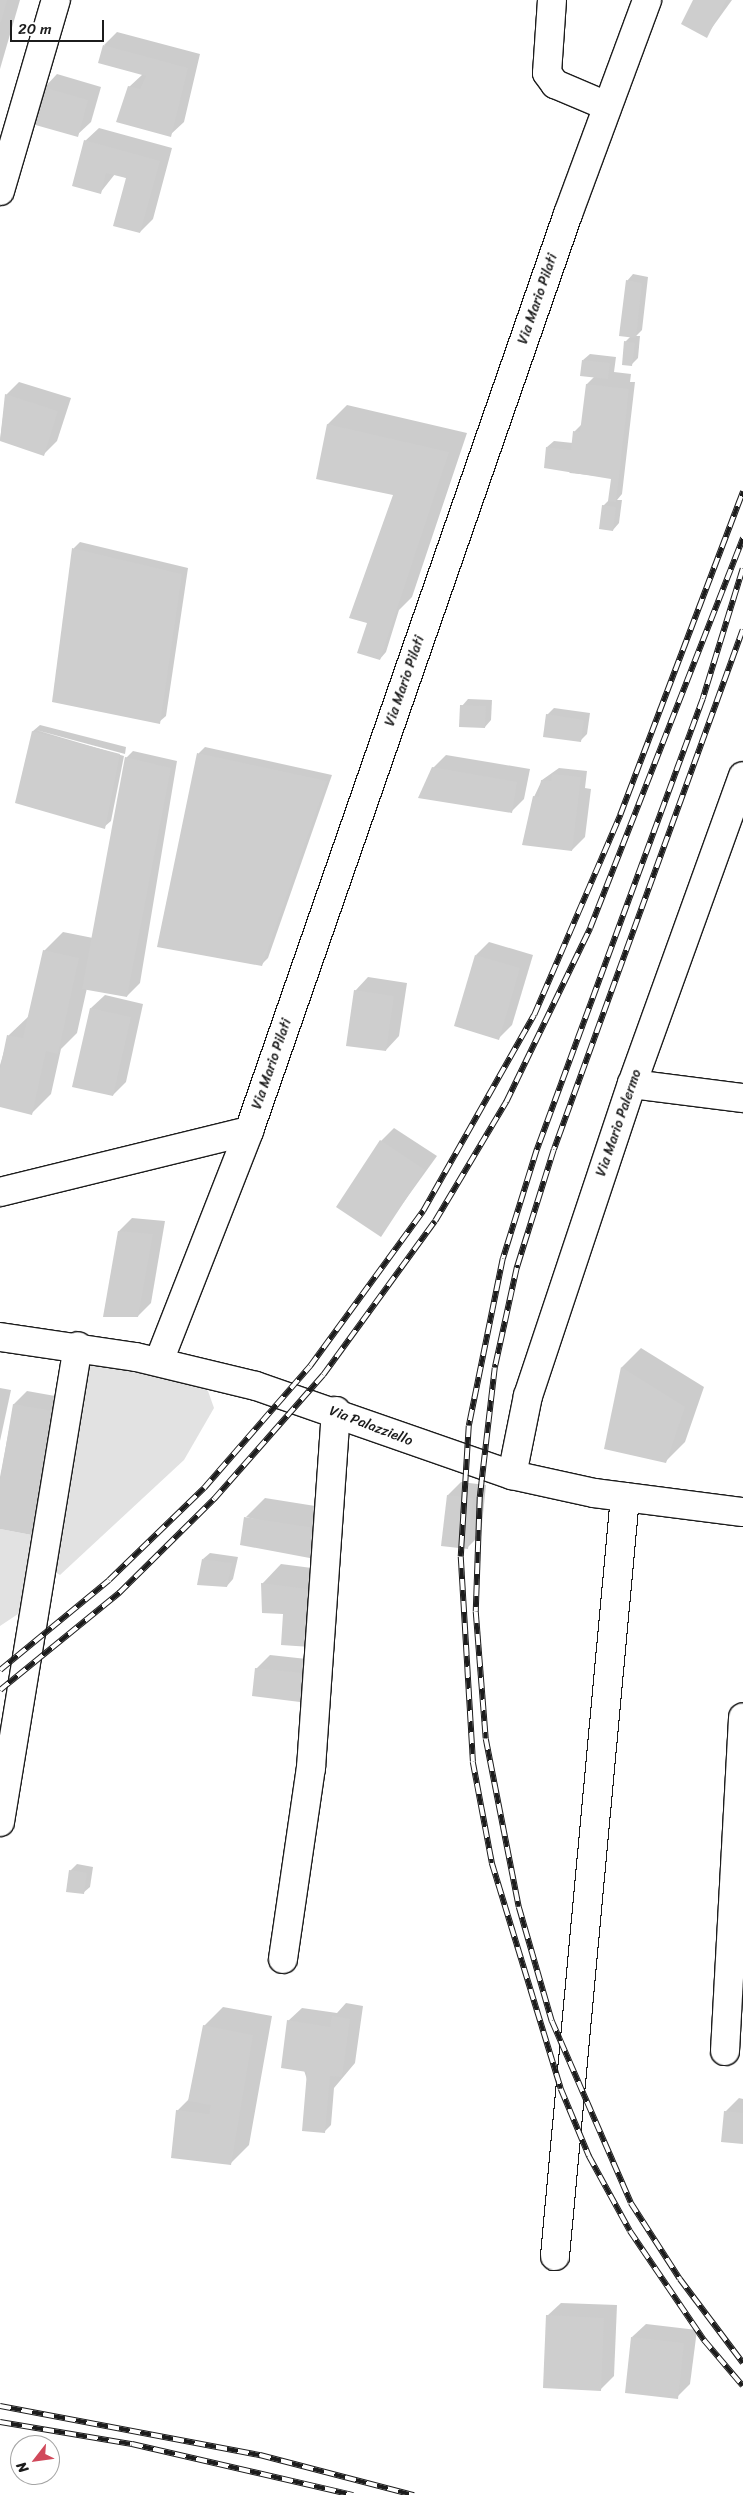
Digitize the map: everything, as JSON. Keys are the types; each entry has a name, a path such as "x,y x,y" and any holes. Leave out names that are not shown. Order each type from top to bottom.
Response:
{"street":[{"path":"0,191 56,0"},
{"path":"552,0 547,73 555,84 607,106"},
{"name":"Via Mario Pilati","path":"159,1362 249,1131 607,106 647,0"},
{"name":"Via Mario Palermo","path":"512,1475 528,1396 632,1084 743,776"},
{"path":"632,1084 743,1098"},
{"path":"0,1192 249,1131"},
{"name":"Via Palazziello","path":"0,1337 78,1346 159,1362 336,1411 439,1452 512,1475 625,1497 743,1512"},
{"path":"0,1822 78,1346"},
{"path":"283,1959 310,1768 336,1411"},
{"path":"555,2256 625,1497"},
{"path":"725,2051 743,1716"}],"shaded area":[{"path":"81,1362 196,1384 208,1391 214,1408 184,1460 60,1575 53,1571"},
{"path":"0,1529 37,1536 21,1612 0,1626"}],"building":[{"path":"0,0 7,0 1,22 0,22"},
{"path":"693,0 726,0 707,38 681,24"},
{"path":"103,45 188,68 171,137 116,122 128,86 140,89 146,76 98,63"},
{"path":"43,87 88,100 78,137 32,124"},
{"path":"84,140 160,161 140,233 113,226 126,178 106,173 101,194 72,186"},
{"path":"626,280 642,283 636,338 619,336"},
{"path":"624,341 635,343 632,366 622,365"},
{"path":"582,360 610,363 608,379 580,376"},
{"path":"586,384 629,389 616,502 608,501 611,479 544,468 546,447 571,450 573,431 580,432"},
{"path":"5,394 58,411 44,456 0,441"},
{"path":"327,424 449,452 380,660 357,653 367,623 349,618 393,495 316,479"},
{"path":"602,505 616,507 613,531 599,529"},
{"path":"72,548 182,574 160,724 52,702"},
{"path":"460,705 486,706 485,728 459,727"},
{"path":"546,714 584,720 581,742 543,737"},
{"path":"32,731 120,754 105,829 15,803"},
{"path":"197,753 327,781 262,966 157,947"},
{"path":"125,757 171,768 127,997 82,989"},
{"path":"432,767 517,782 512,813 418,798"},
{"path":"552,774 581,777 572,851 522,845 533,796 539,797 541,780 551,781"},
{"path":"43,950 79,958 58,1054 46,1051 32,1115 0,1107 0,1069 7,1035 23,1038"},
{"path":"475,955 520,968 499,1040 454,1026"},
{"path":"354,990 394,996 386,1051 346,1046"},
{"path":"90,1008 131,1017 113,1096 72,1087"},
{"path":"380,1140 425,1170 381,1237 336,1207"},
{"path":"118,1231 153,1234 138,1317 103,1317"},
{"path":"621,1367 685,1407 666,1463 604,1449"},
{"path":"13,1404 59,1412 37,1536 0,1529 0,1481"},
{"path":"447,1495 473,1498 468,1549 441,1546"},
{"path":"244,1517 315,1528 315,1559 240,1545"},
{"path":"202,1559 232,1563 227,1587 197,1585"},
{"path":"261,1583 316,1590 311,1647 281,1645 283,1614 262,1613"},
{"path":"255,1668 304,1673 300,1702 252,1696"},
{"path":"69,1870 87,1873 84,1894 66,1892"},
{"path":"332,2016 350,2019 342,2077 330,2076 325,2133 302,2131 307,2072 281,2068 287,2020 330,2027"},
{"path":"203,2025 253,2035 231,2165 171,2158 176,2110 209,2114 211,2105 188,2101"},
{"path":"724,2111 743,2113 743,2144 721,2142"},
{"path":"546,2315 604,2318 601,2391 543,2388"},
{"path":"631,2337 684,2343 678,2399 625,2393"}],"railway":[{"path":"0,1670 109,1580 204,1488 310,1366 423,1211 534,1015 620,815 743,492"},
{"path":"0,1690 119,1593 214,1499 323,1375 435,1221 506,1102 590,928 743,538"},
{"path":"743,569 703,699 537,1150 503,1259 469,1426 461,1557 473,1762 492,1863 561,2089 589,2156 630,2231 704,2340 743,2386"},
{"path":"743,630 554,1150 517,1268 495,1368 480,1497 476,1612 486,1739 519,1907 552,2021 631,2203 680,2279 743,2363"},
{"path":"0,2406 260,2455 414,2495"},
{"path":"0,2422 132,2444 353,2495"}]}
